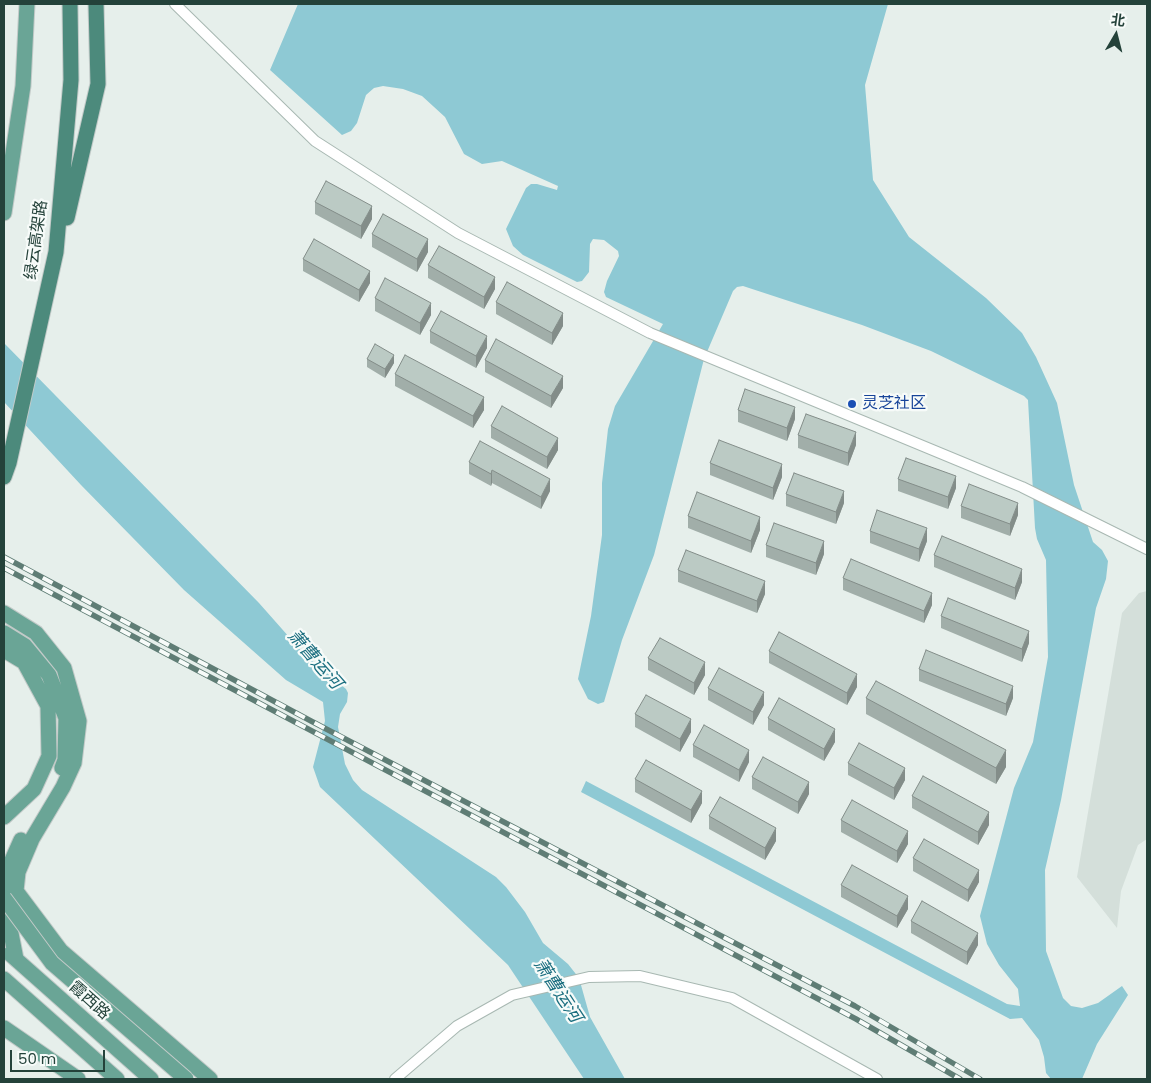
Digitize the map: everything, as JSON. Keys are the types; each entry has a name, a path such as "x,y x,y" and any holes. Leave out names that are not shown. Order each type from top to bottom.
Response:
{"highway":[{"name":"绿云高架路","path":"6,470 56,252 71,80 70,4"},
{"path":"6,470 98,84 96,4"}],"main road":[{"path":"4,213 23,86 27,4"},
{"path":"4,613 36,632 64,668 79,721 74,763 63,787 32,839 18,872 16,891 61,951 210,1079"},
{"path":"4,633 25,646 49,675 66,718 65,760 56,786 23,835 8,869 8,923 16,959"},
{"path":"4,650 24,662 48,706 49,756 34,789 4,817"},
{"path":"4,898 52,963 186,1079"},
{"name":"霞西路","path":"4,948 150,1079"},
{"path":"4,979 117,1079"},
{"path":"4,989 34,1006"},
{"path":"4,1028 78,1079"}],"street":[{"path":"175,4 315,141 458,233 650,333 1022,487 1096,522 1147,549"},
{"path":"394,1079 456,1026 512,995 589,976 640,976 732,998 877,1079"}],"shaded area":[{"path":"1147,591 1147,839 1138,845 1121,891 1117,928 1077,877 1122,613 1139,593"}],"water":[{"path":"298,4 888,4 865,85 873,180 909,237 986,298 1022,333 1036,357 1057,403 1074,485 1093,542 1102,550 1108,561 1106,579 1096,608 1061,800 1045,870 1046,951 1063,998 1071,1006 1082,1008 1098,1003 1122,986 1128,995 1097,1044 1082,1079 1051,1079 1046,1073 1039,1040 1022,1018 1010,1019 581,792 586,781 1007,1004 1020,1006 1018,989 999,965 987,944 980,916 1014,788 1033,742 1048,657 1046,560 1037,539 1035,528 1028,400 1024,396 931,351 862,325 743,286 737,287 733,291 704,359 654,555 622,640 604,702 598,704 588,699 578,679 591,616 602,535 602,483 608,429 615,406 663,324 606,297 604,292 607,281 619,256 618,251 604,240 593,239 590,244 589,272 582,281 577,282 523,255 513,246 506,229 526,188 531,184 537,184 557,190 558,186 502,161 482,164 464,154 445,117 422,96 403,89 383,86 374,88 366,95 357,123 351,131 342,135 270,70"},
{"name":"萧曹运河","path":"4,343 259,603 305,655 346,689 348,693 347,702 340,714 338,727 345,764 353,780 362,790 496,877 506,887 525,912 543,943 568,964 579,978 590,1017 625,1079 584,1079 508,965 320,787 313,767 325,721 323,702 286,680 184,590 81,485 4,402"}],"building":[{"path":"326,181 372,206 361,226 315,202"},
{"path":"383,214 428,239 417,259 372,234"},
{"path":"314,239 370,271 359,290 303,259"},
{"path":"439,246 495,277 484,297 428,265"},
{"path":"385,278 431,303 420,323 375,298"},
{"path":"507,282 563,313 552,333 496,302"},
{"path":"441,311 487,336 476,356 430,331"},
{"path":"496,339 563,376 551,396 485,360"},
{"path":"375,344 394,355 385,369 367,359"},
{"path":"405,355 484,397 473,416 395,374"},
{"path":"745,389 795,407 787,428 738,410"},
{"path":"502,406 558,438 547,457 491,426"},
{"path":"806,414 856,432 848,453 798,435"},
{"path":"719,440 782,464 773,488 710,463"},
{"path":"480,441 550,479 541,497 492,470 491,474 469,462"},
{"path":"906,458 956,476 948,497 898,479"},
{"path":"794,473 844,491 836,512 786,494"},
{"path":"969,484 1018,503 1010,524 961,506"},
{"path":"697,492 760,517 751,541 688,516"},
{"path":"877,510 927,528 919,549 870,531"},
{"path":"774,523 824,541 816,563 766,545"},
{"path":"942,536 1022,569 1015,588 934,555"},
{"path":"686,550 765,581 757,601 678,570"},
{"path":"851,559 932,593 924,611 843,578"},
{"path":"948,598 1029,631 1022,649 941,616"},
{"path":"779,632 857,674 847,693 769,651"},
{"path":"660,638 705,662 694,683 648,658"},
{"path":"926,650 1013,686 1006,704 919,669"},
{"path":"719,668 764,692 753,712 708,688"},
{"path":"876,681 1006,750 996,768 866,698"},
{"path":"646,695 691,719 680,739 635,714"},
{"path":"779,698 835,729 824,749 768,718"},
{"path":"704,725 749,750 739,770 693,745"},
{"path":"859,743 905,768 894,788 848,763"},
{"path":"763,757 809,782 798,802 752,777"},
{"path":"646,760 702,791 691,810 635,779"},
{"path":"923,776 989,812 978,832 912,796"},
{"path":"720,797 776,828 765,848 709,816"},
{"path":"852,800 908,831 897,851 841,820"},
{"path":"924,839 979,870 968,890 913,858"},
{"path":"852,865 908,896 897,916 841,885"},
{"path":"922,901 978,933 967,952 911,921"}],"railway":[{"path":"4,557 311,721 855,1006 980,1079"},
{"path":"4,568 856,1019 960,1079"}],"place":[{"name":"灵芝社区","path":"852,404"}]}
